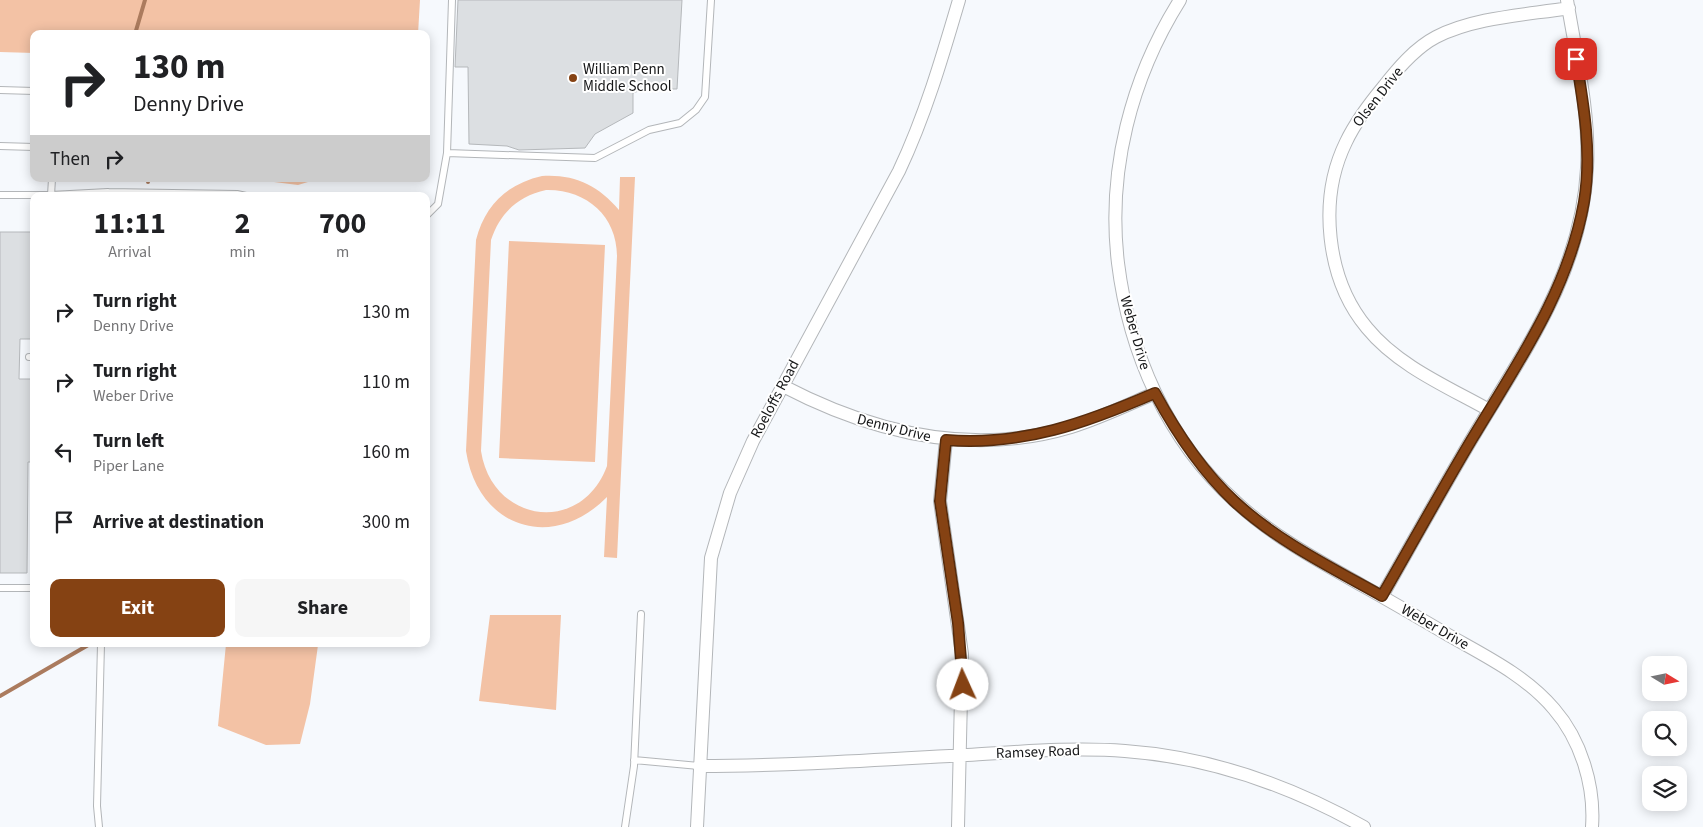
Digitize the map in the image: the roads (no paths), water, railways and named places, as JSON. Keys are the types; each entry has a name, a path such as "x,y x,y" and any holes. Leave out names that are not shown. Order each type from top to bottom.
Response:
{"street":[{"name":"Roeloffs Road","path":"697,827 710,558 720,521 740,467 912,145 931,94 959,0"},
{"name":"Weber Drive","path":"1180,0 1154,45 1128,114 1116,192 1116,247 1121,285 1136,345 1155,393 1170,421 1191,451 1234,501 1296,547 1506,668 1529,684 1566,724 1584,764 1592,804 1592,827"},
{"path":"1382,596 1561,284 1580,219 1587,168 1587,145 1568,4"},
{"name":"Olsen Drive","path":"1489,410 1399,357 1366,328 1353,308 1341,281 1332,245 1329,222 1335,170 1345,143 1360,115 1393,74 1416,52 1434,39 1451,30 1568,4"},
{"name":"Denny Drive","path":"782,386 857,420 906,434 946,440 1007,438 1044,434 1098,417 1155,393"},
{"path":"946,440 940,501 962,654 958,827"},
{"name":"Ramsey Road","path":"699,766 775,766 1056,750 1124,751 1160,755 1253,777 1326,806 1364,827"}],"lane":[{"path":"430,212 438,204 447,153 452,0"},
{"path":"447,153 595,158 649,130 680,124 696,110 705,97 711,0"},
{"path":"0,90 30,91"},
{"path":"0,146 30,147"},
{"path":"0,195 30,195"},
{"path":"0,588 30,588"},
{"path":"625,827 634,760 641,614"},
{"path":"99,827 97,806 101,647"},
{"path":"634,760 699,766"}],"waterway":[{"path":"136,30 145,0"},
{"path":"0,696 85,647"}],"place":[{"name":"William Penn Middle School","path":"573,78"}]}
